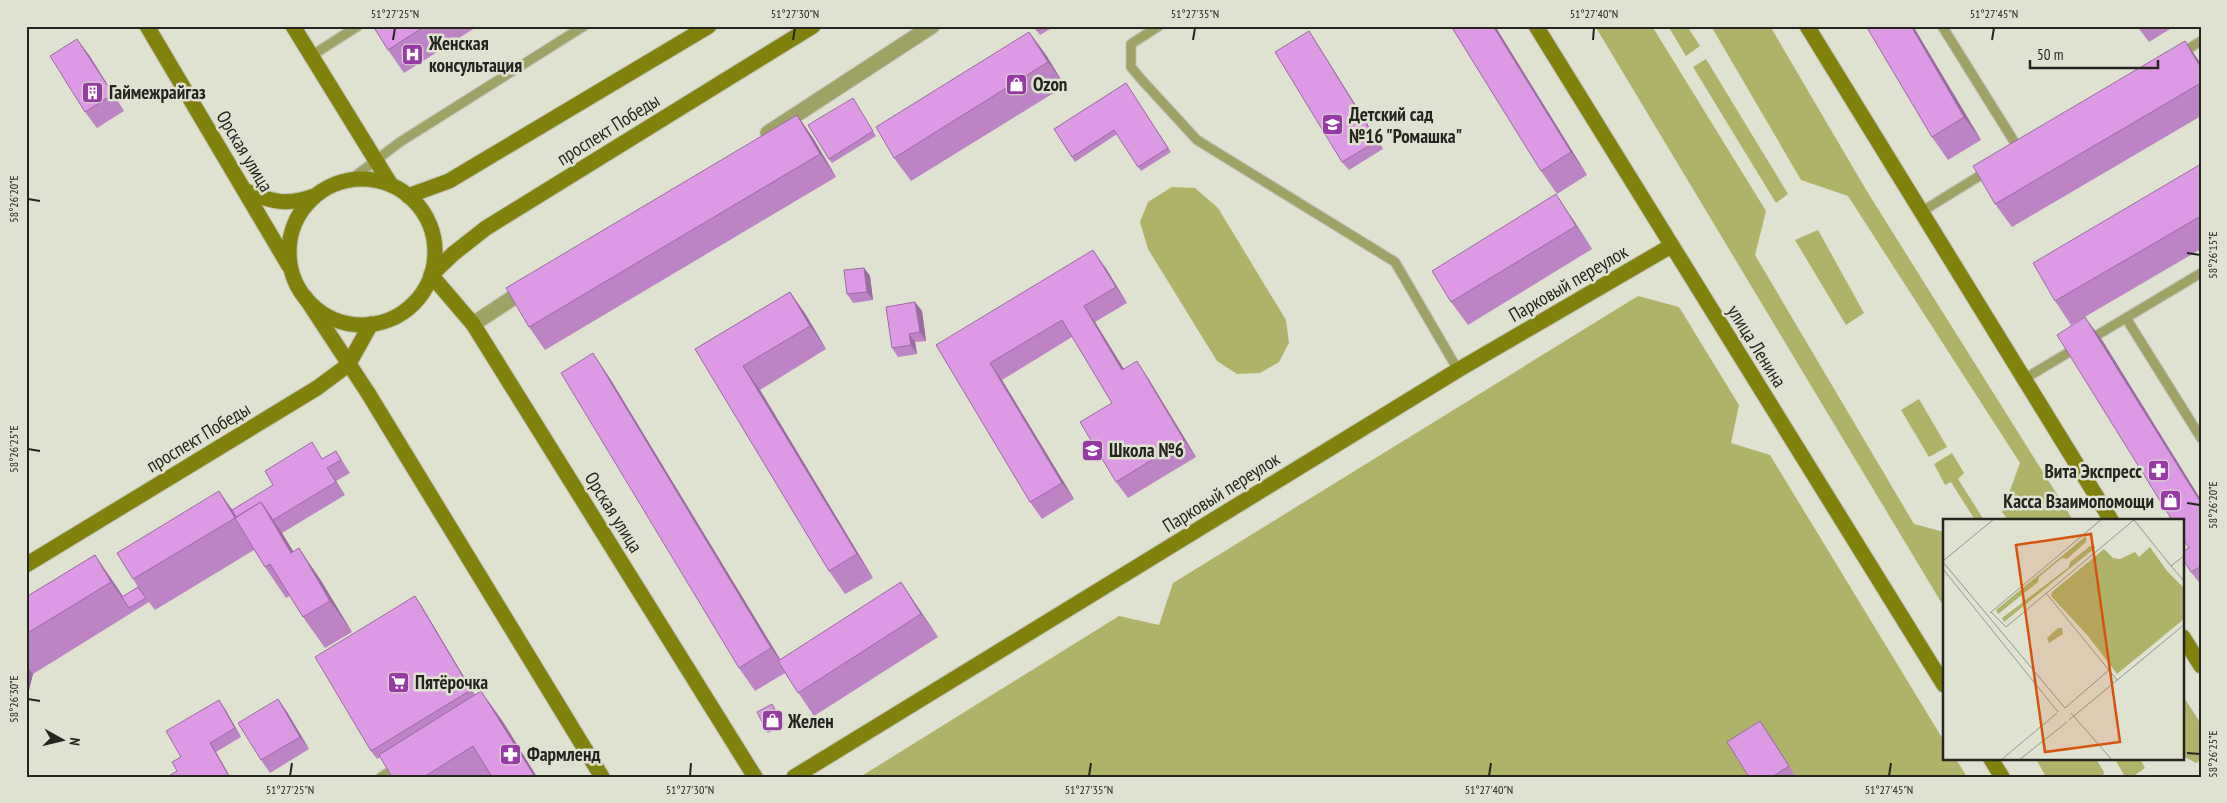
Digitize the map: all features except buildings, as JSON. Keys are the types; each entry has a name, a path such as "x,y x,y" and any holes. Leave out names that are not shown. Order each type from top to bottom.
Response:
{"street":[{"name":"Орская улица","path":"147,26 292,271"},
{"path":"293,26 391,185"},
{"name":"проспект Победы","path":"408,196 449,181 709,26"},
{"name":"проспект Победы","path":"431,275 453,254 486,228 813,26"},
{"path":"757,140 932,26"},
{"name":"улица Ленина","path":"1536,26 1943,683"},
{"path":"1807,26 2110,519"},
{"path":"305,297 315,308 341,322 371,324 391,319 408,308 422,293 431,275 434,257 434,240 429,223 421,208 408,196 391,185 371,179 350,180 330,186 306,204 292,229 289,257 292,271 305,297 374,402 602,777"},
{"path":"246,191 280,202 298,202 317,195"},
{"name":"Парковый переулок","path":"794,777 1458,370 1671,246"},
{"name":"Орская улица","path":"431,275 473,324 755,777"},
{"path":"473,324 540,281"},
{"name":"проспект Победы","path":"26,565 317,388 348,365 371,324"},
{"path":"2184,639 2201,666"},
{"path":"1992,760 2002,777"}],"lane":[{"path":"311,56 358,26"},
{"path":"350,180 374,160 584,26"},
{"path":"1159,26 1131,44 1131,67 1140,78 1197,140 1396,262 1458,370"},
{"path":"1942,26 2020,151"},
{"path":"2168,61 2201,41"},
{"path":"1921,212 1996,166"},
{"path":"2024,379 2201,273"},
{"path":"2126,318 2201,438"},
{"path":"381,777 405,762"}],"green space":[{"path":"1595,26 1652,26 1766,211 1755,255 1914,524 1943,532 1943,605"},
{"path":"1668,26 1687,26 1700,46 1686,56"},
{"path":"1711,26 1770,26 1868,193 2072,519 2007,519 2002,512 2020,463 1848,196 1801,180"},
{"path":"1706,59 1788,194 1776,203 1693,67"},
{"path":"1172,187 1195,188 1218,208 1286,320 1289,343 1279,362 1260,373 1237,374 1217,361 1148,249 1140,222 1148,202"},
{"path":"1818,230 1864,313 1846,325 1795,240"},
{"path":"1638,296 1679,307 1739,405 1731,443 1770,455 1943,739 1943,760 1957,760 1967,777 860,777 1119,616 1159,625 1173,583"},
{"path":"1919,399 1947,447 1929,457 1901,410"},
{"path":"1952,453 1964,473 1958,479 1983,519 1974,519 1951,482 1945,485 1934,464"},
{"path":"2184,698 2201,724 2201,760 2196,763 2184,757"},
{"path":"2037,760 2097,760 2104,772 2103,777 2046,777"},
{"path":"2116,760 2141,760 2145,768 2132,777 2125,777"}],"place":[{"name":"Женская консультация","path":"413,54"},
{"name":"Ozon","path":"1017,84"},
{"name":"Гаймежрайгаз","path":"93,92"},
{"name":"Детский сад №16 \"Ромашка\"","path":"1333,125"},
{"name":"Школа №6","path":"1093,450"},
{"name":"Вита Экспресс","path":"2158,471"},
{"name":"Касса Взаимопомощи","path":"2170,501"},
{"name":"Пятёрочка","path":"399,682"},
{"name":"Желен","path":"772,721"},
{"name":"Фармленд","path":"511,754"}]}
